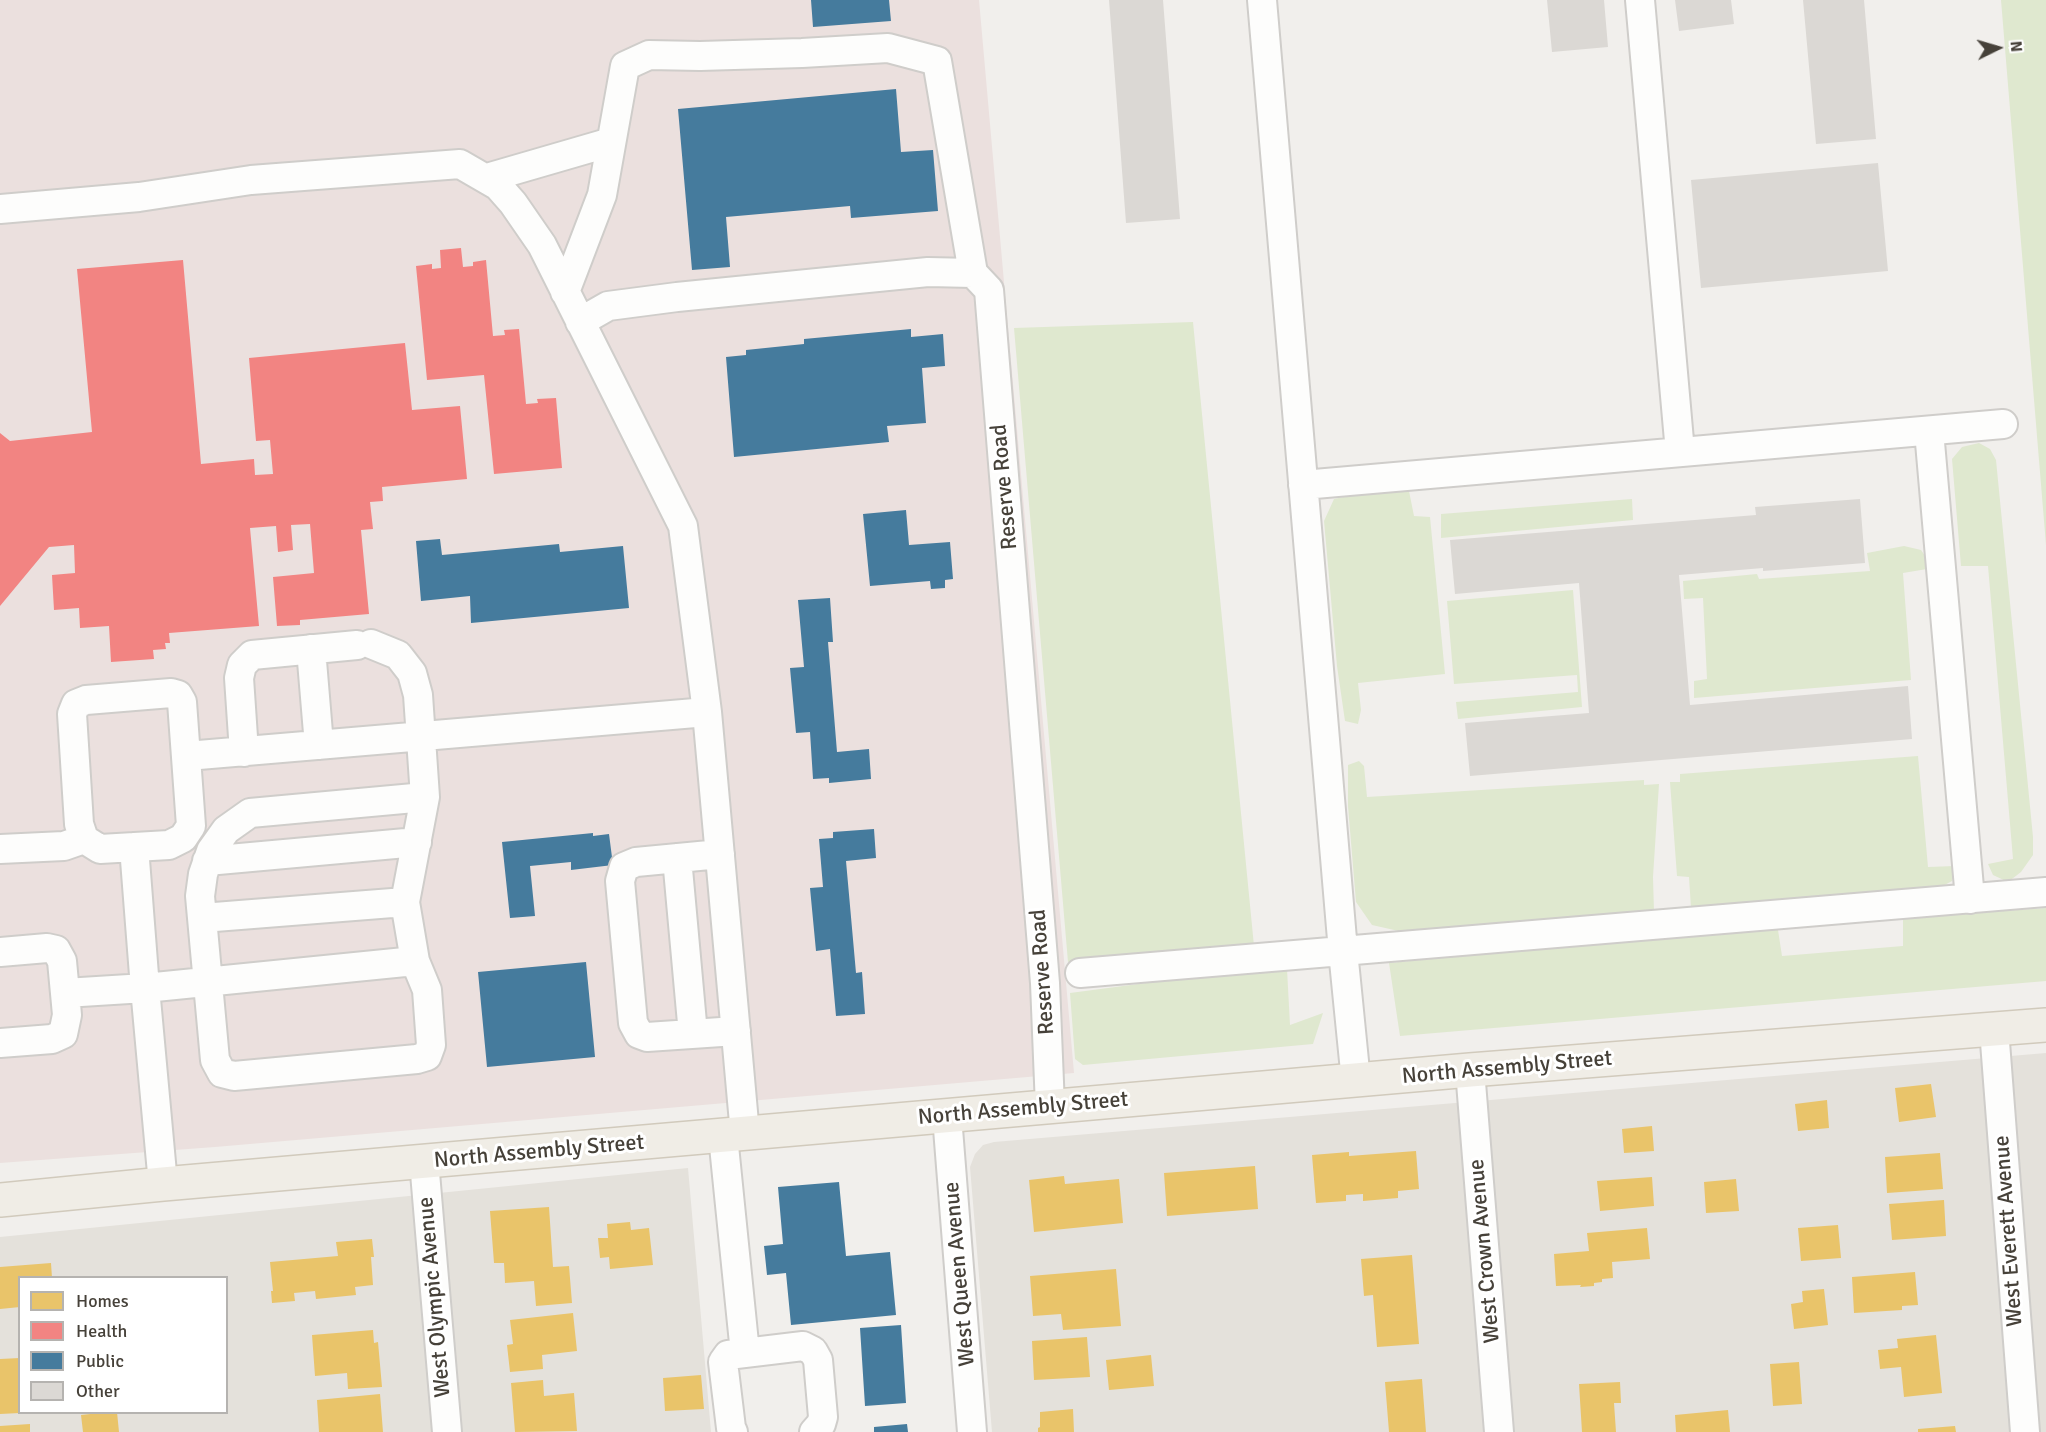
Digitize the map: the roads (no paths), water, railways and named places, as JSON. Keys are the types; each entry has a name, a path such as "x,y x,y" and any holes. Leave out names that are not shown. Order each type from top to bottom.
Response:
{"main road":[{"name":"North Assembly Street","path":"0,1200 1470,1070 2046,1025"}],"street":[{"path":"1262,0 1356,1081"},
{"path":"1640,0 1680,452"},
{"path":"565,292 602,195 625,66 649,54 722,56 888,48 937,61 973,273 928,272 676,297 608,306 580,322"},
{"path":"487,178 611,142"},
{"path":"0,209 139,197 251,180 460,164 498,186 513,203 542,245 683,526 707,712 736,1030 734,1135 745,1353"},
{"name":"Reserve Road","path":"973,273 989,290 1045,983 1050,1107"},
{"path":"1303,485 2003,424"},
{"path":"1929,431 1970,899"},
{"path":"244,752 239,678 242,665 252,655 364,644 398,655 412,673 418,695 424,797 405,902 415,961 427,990 431,1045 427,1056 417,1059 234,1076 222,1073 215,1060 207,982 200,896 203,874 211,851 226,830 250,813 424,797"},
{"path":"311,650 319,745"},
{"path":"171,693 178,695 182,702 187,756 191,826 183,838 169,845 100,849 84,839 80,824 72,714 76,704 86,700 171,693"},
{"path":"187,756 707,712"},
{"path":"0,849 64,846 84,839"},
{"path":"207,861 417,842"},
{"path":"134,847 163,1184"},
{"path":"720,854 636,862 624,867 620,881 624,928 633,1023 639,1034 648,1037 736,1030"},
{"path":"677,858 693,1034"},
{"path":"1080,973 2046,892"},
{"path":"202,918 405,902"},
{"path":"0,952 47,948 56,950 62,961 67,1015 63,1034 52,1039 0,1044"},
{"path":"65,993 145,988 415,961"},
{"name":"West Everett Avenue","path":"1994,1029 2025,1432"},
{"name":"West Crown Avenue","path":"1470,1070 1499,1432"},
{"name":"West Queen Avenue","path":"947,1116 972,1432"},
{"name":"West Olympic Avenue","path":"424,1161 447,1432"},
{"path":"733,1432 730,1428 723,1362 728,1355 803,1346 813,1351 818,1360 823,1417 821,1424 814,1432"}]}
